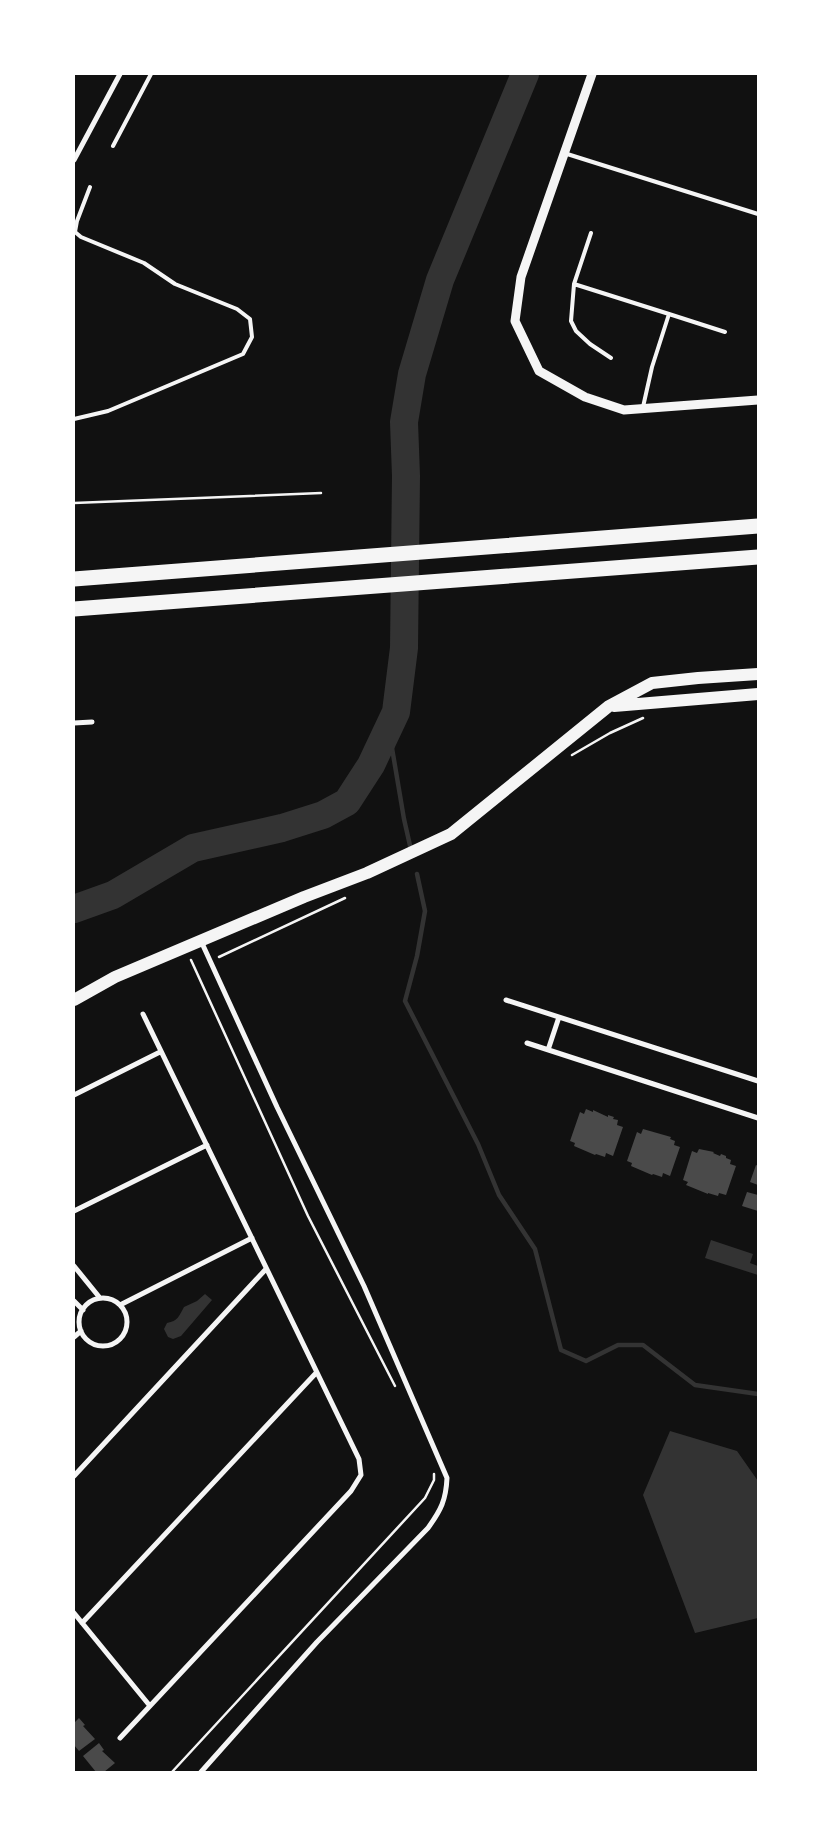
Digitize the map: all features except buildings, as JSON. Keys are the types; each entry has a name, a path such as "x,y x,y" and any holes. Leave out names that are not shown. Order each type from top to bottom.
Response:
{"highway":[{"path":"74,579 758,526"},
{"path":"74,609 758,557"}],"main road":[{"path":"609,706 755,695 749,680 757,674"},
{"path":"74,1000 115,977 200,940 401,858 451,834 609,706 652,683 757,674"}],"street":[{"path":"74,160 120,74"},
{"path":"592,74 521,277 515,321 540,370 585,397 624,410 758,400"},
{"path":"74,723 92,722"},
{"path":"200,940 364,1286 447,1478 446,1494 438,1513 428,1528 317,1642 201,1772"},
{"path":"506,1000 758,1081"},
{"path":"120,1738 351,1491 361,1475 359,1459 143,1014"},
{"path":"548,1050 559,1017"},
{"path":"527,1043 758,1118"},
{"path":"74,1095 160,1052"},
{"path":"74,1211 207,1146"},
{"path":"120,1305 252,1238"},
{"path":"74,1266 100,1298"},
{"path":"74,1476 266,1269"},
{"path":"100,1298 107,1298 120,1305 125,1311 127,1326 120,1340 113,1344 98,1345 91,1342 81,1331 80,1317 83,1310 87,1305 100,1298"},
{"path":"74,1301 83,1310"},
{"path":"74,1337 81,1331"},
{"path":"82,1623 316,1373"},
{"path":"74,1612 150,1706"}],"lane":[{"path":"113,146 152,74"},
{"path":"564,153 758,214"},
{"path":"74,419 108,411 243,354 252,337 250,319 236,309 176,284 144,263 81,237 75,232 77,221 90,187"},
{"path":"591,233 574,284 571,321 576,331 590,344 611,358"},
{"path":"574,284 725,332"},
{"path":"642,408 652,367 669,314"}],"path":[{"path":"74,503 321,493"}],"shaded area":[{"path":"711,1240 753,1254 750,1263 758,1266 758,1275 705,1258"},
{"path":"205,1294 212,1300 181,1336 173,1339 168,1337 164,1329 167,1323 176,1319 184,1307 197,1301"},
{"path":"670,1431 737,1451 758,1481 758,1618 695,1633 643,1495"}],"waterway":[{"path":"74,909 113,895 193,848 282,828 323,815 347,802 371,765 396,712 404,648 406,476 404,422 412,374 440,280 525,74"},
{"path":"396,712 392,748 411,850"},
{"path":"417,874 425,911 417,956 405,1001 478,1144 499,1195 535,1249 561,1350 586,1361 618,1345 643,1345 695,1385 758,1394"}]}
